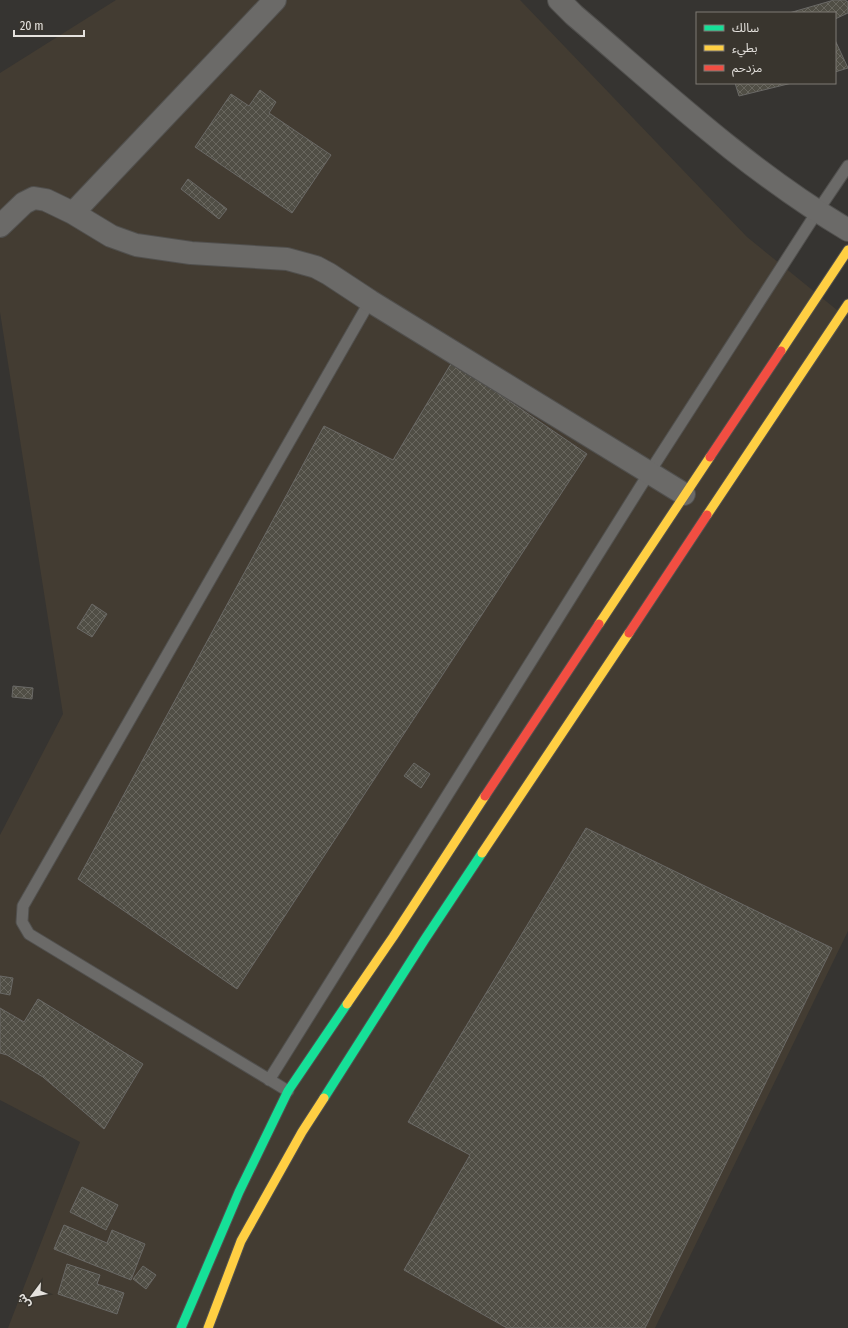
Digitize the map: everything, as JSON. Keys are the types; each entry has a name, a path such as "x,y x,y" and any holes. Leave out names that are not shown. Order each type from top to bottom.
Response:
{"main road":[{"path":"181,1328 239,1192 288,1092 393,937 525,734 848,250"},
{"path":"208,1328 241,1241 302,1132 425,939 848,304"}],"street":[{"path":"74,213 276,0"},
{"path":"559,0 730,149 817,212 848,230"},
{"path":"0,226 24,203 34,198 46,200 74,213 111,236 136,245 191,253 287,258 304,263 329,274 370,301 684,494"}],"lane":[{"path":"269,1080 649,472 848,166"},
{"path":"288,1092 29,934 22,922 24,906 370,301"}],"shaded area":[{"path":"116,0 520,0 747,237 848,319 848,931 655,1328 8,1328 80,1142 0,1100 0,835 63,714 0,312 0,73"}],"building":[{"path":"834,0 845,0 848,2 848,13 836,19 836,12 792,12"},
{"path":"836,42 848,68 836,72"},
{"path":"735,84 788,84 739,96"},
{"path":"260,90 276,102 269,113 331,155 292,213 195,147 231,94 249,106"},
{"path":"188,179 227,209 219,219 181,189"},
{"path":"452,362 587,454 237,989 78,879 324,426 393,460"},
{"path":"92,604 107,614 92,637 77,628"},
{"path":"13,686 33,688 32,699 12,697"},
{"path":"414,763 430,774 421,788 404,776"},
{"path":"586,828 832,948 645,1328 507,1328 404,1270 470,1155 408,1122"},
{"path":"0,976 13,978 10,995 0,993"},
{"path":"38,999 143,1064 104,1129 43,1077 7,1055 0,1053 0,1008 24,1022"},
{"path":"82,1187 118,1205 106,1230 70,1212"},
{"path":"64,1225 107,1243 112,1230 145,1244 131,1280 54,1249"},
{"path":"67,1264 100,1275 97,1284 124,1293 117,1314 58,1294"},
{"path":"143,1266 156,1275 146,1289 133,1279"}],"traffic: fast":[{"path":"324,1098 425,939 482,853"},
{"path":"181,1328 239,1192 288,1091 347,1004"}],"traffic: slow":[{"path":"781,351 848,250"},
{"path":"707,515 848,304"},
{"path":"599,624 710,457"},
{"path":"482,853 629,633"},
{"path":"347,1004 393,937 485,796"},
{"path":"208,1328 241,1241 302,1132 324,1098"}],"traffic: jam":[{"path":"710,457 781,351"},
{"path":"629,633 707,515"},
{"path":"485,796 599,624"}]}
